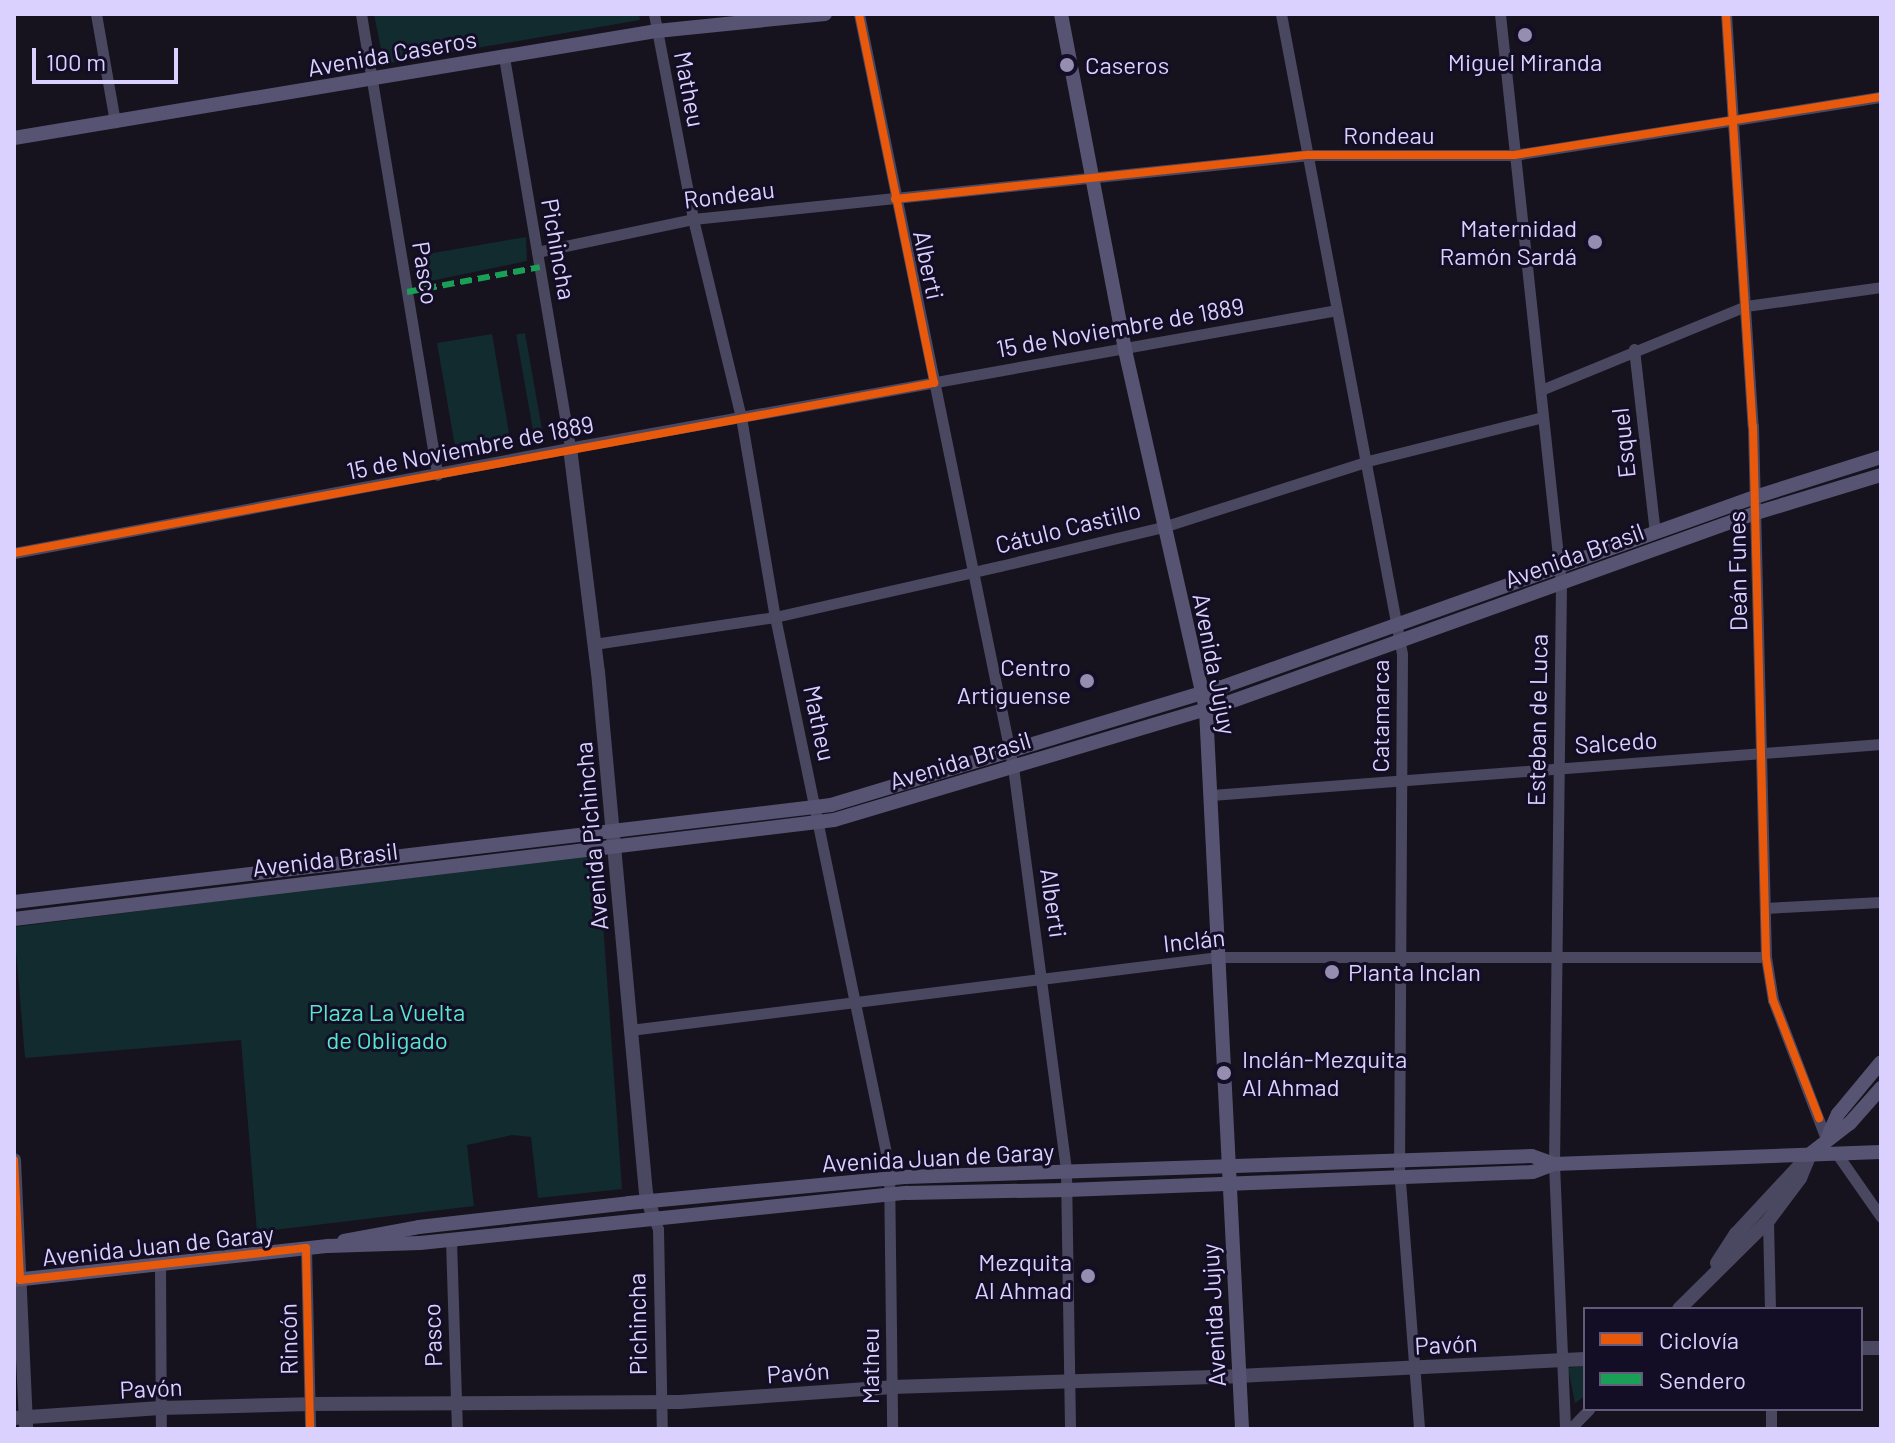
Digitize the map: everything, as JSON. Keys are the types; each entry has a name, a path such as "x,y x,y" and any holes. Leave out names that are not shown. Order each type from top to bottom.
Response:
{"main road":[{"name":"Avenida Caseros","path":"14,138 657,31 825,14"},
{"name":"Avenida Jujuy","path":"1061,14 1125,350 1206,710 1242,1429"},
{"name":"Avenida Brasil","path":"14,902 613,829 815,808 1202,693 1755,497 1881,457"},
{"name":"Avenida Brasil","path":"14,919 818,824 1206,710 1756,513 1881,475"},
{"path":"1826,1139 1838,1114 1881,1062"},
{"path":"1810,1154 1850,1123 1881,1088"},
{"name":"Avenida Juan de Garay","path":"16,1281 306,1248 451,1240 891,1194 1533,1172 1554,1164 1881,1152"},
{"name":"Avenida Juan de Garay","path":"328,1246 410,1229 648,1201 890,1179 1399,1159 1532,1156 1554,1164"}],"street":[{"path":"96,14 115,122"},
{"name":"Pasco","path":"361,14 437,475"},
{"name":"Matheu","path":"654,14 693,219 741,417 775,617 857,1002 890,1179 892,1429"},
{"name":"Alberti","path":"859,14 1013,767 1066,1172 1072,1381 1070,1429"},
{"name":"Catamarca","path":"1281,14 1400,641 1399,1177 1419,1429"},
{"name":"Esteban de Luca","path":"1500,14 1561,584 1554,1164 1568,1429"},
{"name":"Deán Funes","path":"1726,14 1746,306 1756,513 1766,957 1773,1000 1826,1139"},
{"name":"Pichincha","path":"504,57 570,448"},
{"name":"Rondeau","path":"537,252 693,219 1309,155 1514,155 1881,97"},
{"path":"1541,390 1634,349 1746,306 1881,287"},
{"name":"15 de Noviembre de 1889","path":"14,553 570,448 1337,310"},
{"name":"Esquel","path":"1634,349 1655,532"},
{"name":"Cátulo Castillo","path":"594,644 775,617 972,573 1163,527 1368,461 1543,417"},
{"name":"Avenida Pichincha","path":"570,448 615,846 648,1201 654,1219"},
{"name":"Salcedo","path":"1211,795 1881,744"},
{"path":"1765,908 1881,902"},
{"name":"Inclán","path":"630,1030 1218,957 1766,957"},
{"path":"1681,1307 1768,1221 1800,1178 1810,1154"},
{"path":"1704,1281 1736,1234 1810,1154"},
{"path":"1837,1154 1881,1217"},
{"path":"14,1160 22,1422"},
{"name":"Pichincha","path":"654,1219 658,1229 662,1429"},
{"path":"1768,1221 1770,1307"},
{"name":"Pasco","path":"451,1240 457,1429"},
{"name":"Rincón","path":"306,1248 310,1429"},
{"path":"160,1265 161,1429"},
{"name":"Pavón","path":"22,1422 161,1408 661,1402 892,1387 1238,1376 1583,1359"},
{"path":"1568,1429 1587,1411"}],"green space":[{"path":"374,14 639,14 640,20 384,64"},
{"path":"526,237 527,261 421,283 416,256"},
{"path":"525,333 543,432 534,434 516,335"},
{"path":"492,334 510,439 502,440 503,444 456,452 437,343"},
{"name":"Plaza La Vuelta de Obligado","path":"598,853 622,1189 538,1198 531,1137 512,1135 467,1145 474,1206 257,1232 241,1040 25,1058 14,927"},
{"path":"1583,1365 1583,1397 1575,1403 1568,1368"}],"marked path":[{"path":"407,292 540,267"}],"cycle path":[{"path":"14,553 934,383 859,14"},
{"path":"1726,14 1753,426 1766,957 1773,1000 1819,1118"},
{"path":"895,199 1309,155 1514,155 1881,97"},
{"path":"14,1160 20,1280 306,1248 310,1429"}],"place":[{"name":"Miguel Miranda","path":"1525,35"},
{"name":"Caseros","path":"1067,65"},
{"name":"Maternidad Ramón Sardá","path":"1595,242"},
{"name":"Centro Artiguense","path":"1087,681"},
{"name":"Planta Inclan","path":"1332,972"},
{"name":"Inclán-Mezquita Al Ahmad","path":"1224,1073"},
{"name":"Mezquita Al Ahmad","path":"1088,1276"}]}
